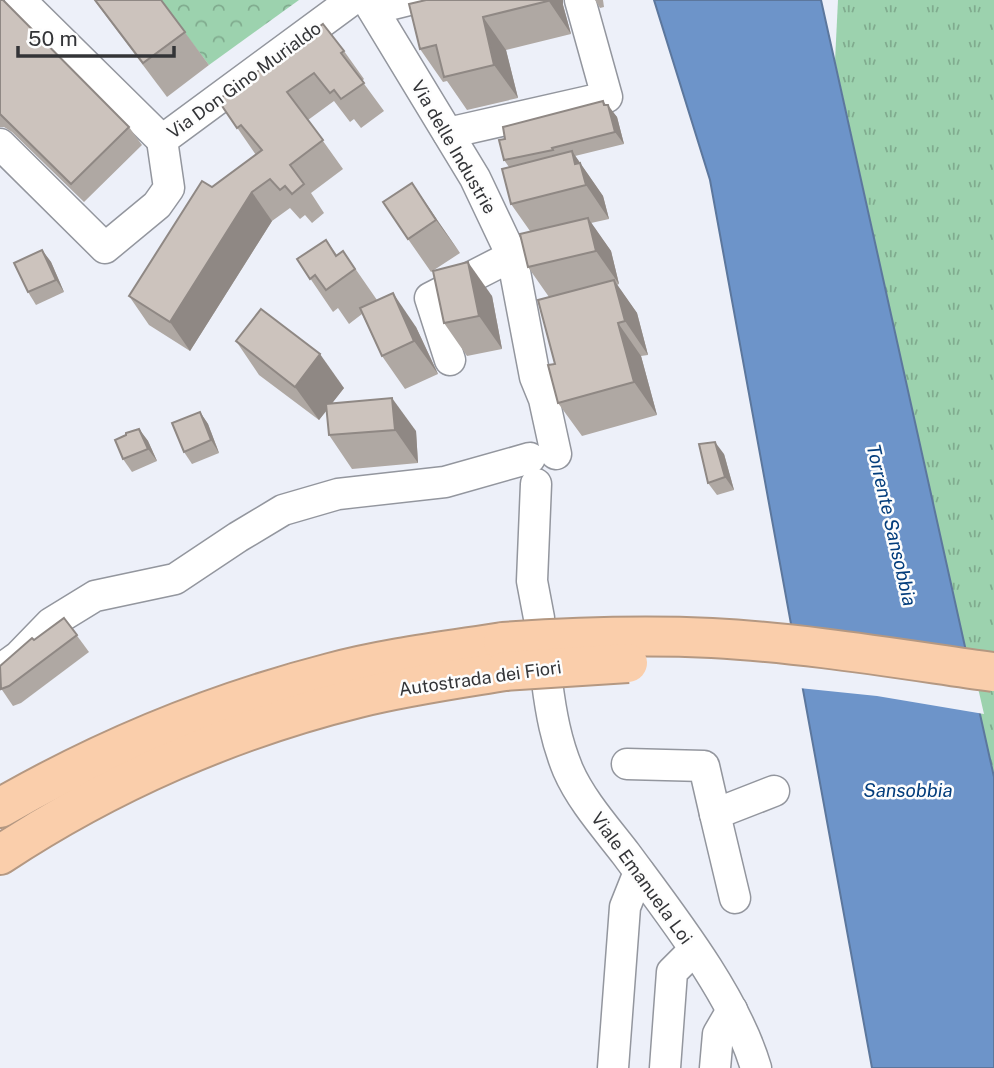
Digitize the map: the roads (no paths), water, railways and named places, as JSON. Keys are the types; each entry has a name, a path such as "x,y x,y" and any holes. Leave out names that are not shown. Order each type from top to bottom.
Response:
{"highway":[{"name":"Autostrada dei Fiori","path":"0,855 66,814 123,784 275,722 504,657 597,637 714,639 830,650 994,672"},
{"name":"Autostrada dei Fiori","path":"0,808 38,785 107,751 227,704 332,672 422,654 597,663 720,664 994,698"}],"street":[{"path":"20,0 162,140"},
{"path":"364,3 409,0"},
{"path":"448,132 607,97 580,0"},
{"name":"Via Don Gino Murialdo","path":"0,144 105,248 156,205 169,188 162,140 364,3"},
{"name":"Via delle Industrie","path":"364,3 475,178 512,256 537,384 540,469"},
{"path":"450,360 430,298 512,256"},
{"path":"0,670 19,656 51,623 95,596 175,579 283,510 338,494 540,469 532,581 538,611"},
{"name":"Viale Emanuela Loi","path":"547,682 556,737 570,773 600,820 694,950 732,1010 756,1068"},
{"path":"627,764 704,766 735,898"},
{"path":"715,814 774,791"},
{"path":"613,1068 625,907 639,872"},
{"path":"665,1068 672,972 694,950"},
{"path":"715,1068 718,1034 732,1010"}],"water":[{"name":"Sansobbia","path":"654,0 821,0 994,777 994,1068 872,1068 710,180"}],"water label":[{"name":"Torrente Sansobbia","path":"892,525"}]}
